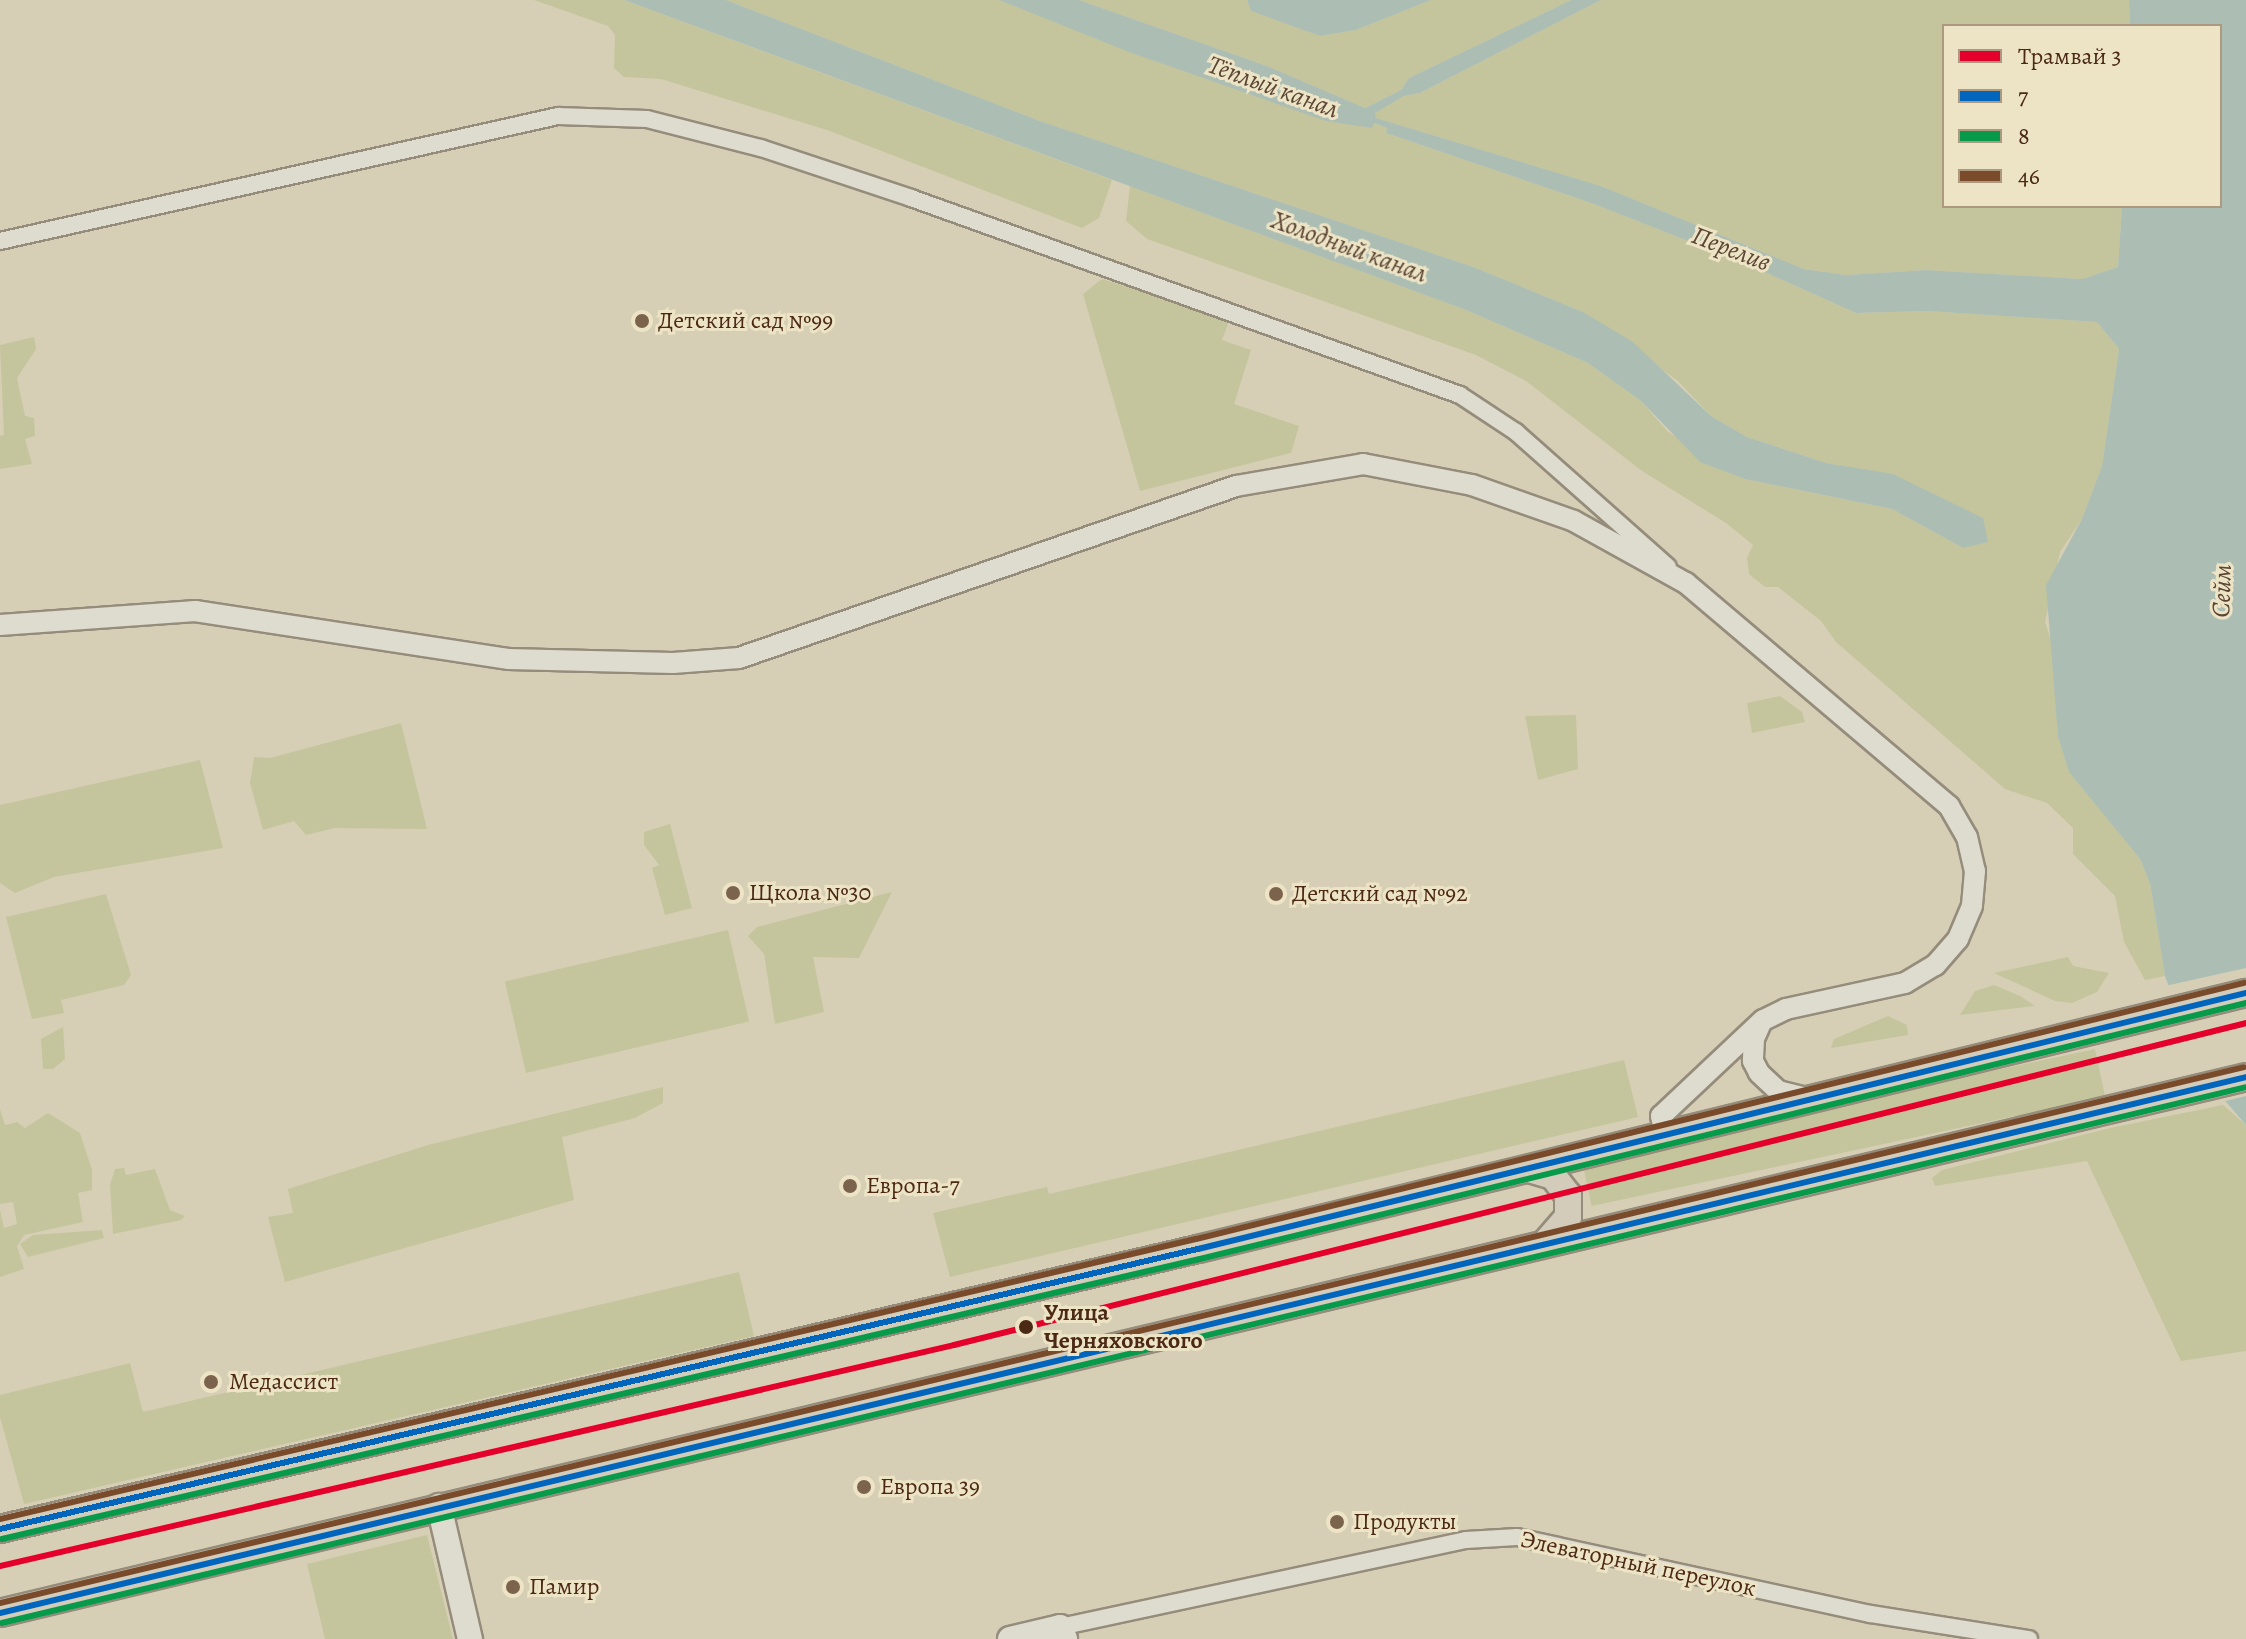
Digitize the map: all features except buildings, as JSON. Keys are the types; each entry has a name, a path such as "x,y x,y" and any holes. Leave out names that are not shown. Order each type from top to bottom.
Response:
{"main road":[{"path":"0,1529 1529,1169 1663,1125 1810,1099 2246,993"},
{"path":"0,1613 2246,1077"},
{"path":"1529,1169 1553,1176 1568,1195 1568,1217 1546,1242"},
{"path":"439,1506 470,1639"},
{"path":"1010,1639 1062,1633"}],"street":[{"path":"0,241 558,116 647,119 761,148 911,198 1460,395 1516,432 1686,583 1949,806 1967,837 1975,871 1972,906 1958,939 1935,965 1905,983 1786,1009 1763,1020 1663,1125"},
{"path":"0,625 195,611 508,659 673,663 739,658 1236,486 1363,464 1472,485 1522,500 1625,546 1686,583"},
{"path":"1763,1020 1754,1039 1759,1073 1778,1091 1810,1099"},
{"name":"Элеваторный переулок","path":"1062,1633 1466,1540 1517,1537 1871,1614 2029,1639"}],"green space":[{"path":"534,0 624,0 1112,180 1099,218 1082,228 827,130 661,79 624,77 614,68 615,35 608,26"},
{"path":"726,0 999,0 1374,123 1387,128 1386,133 1594,204 1749,265 1856,313 1927,311 2097,322 2119,349 2102,466 2082,519 2060,552 2045,622 2054,649 2058,737 2069,771 2140,859 2150,883 2165,976 2145,980 2124,942 2115,896 2073,854 2073,828 2047,803 2005,789 1836,642 1821,621 1778,587 1765,587 1749,574 1747,558 1753,545 1726,523 1642,471 1526,381 1476,355 1147,239 1126,221 1130,186 1466,310 1588,363 1641,401 1668,432 1745,479 1892,509 1963,548 1893,475 1826,463 1747,437 1711,416 1678,381 1583,312 1476,268 1040,121"},
{"path":"1079,0 1247,0 1252,11 1320,36 1356,30 1431,0 1571,0 1409,78 1401,90 1365,108 1267,66"},
{"path":"1601,0 2129,0 2130,24 1942,24 1942,208 2122,208 2118,267 2082,279 1926,270 1846,275 1804,269 1601,186 1376,118 1374,113 1404,96 1420,93"},
{"path":"1102,279 1230,319 1222,340 1251,350 1234,404 1299,426 1291,453 1140,491 1083,294"},
{"path":"34,337 36,349 17,378 25,416 34,418 35,436 25,439 32,464 0,469 0,436 4,435 0,345"},
{"path":"1780,696 1802,712 1805,722 1752,733 1747,703"},
{"path":"1576,715 1578,769 1538,780 1525,716"},
{"path":"401,723 427,829 335,828 306,835 294,821 263,830 250,783 254,757 270,758"},
{"path":"200,760 223,848 54,877 15,893 0,883 0,805"},
{"path":"670,824 692,908 665,915 652,868 659,865 644,845 644,832"},
{"path":"892,892 859,958 813,957 824,1012 775,1024 764,954 748,936 757,927"},
{"path":"106,894 131,975 124,985 61,1000 64,1013 32,1019 6,917"},
{"path":"728,930 749,1022 526,1073 505,982"},
{"path":"2068,957 2073,966 2109,973 2097,992 2072,1003 2055,1001 1994,973"},
{"path":"1994,985 2035,1006 1960,1015 1975,991"},
{"path":"1888,1016 1907,1025 1908,1035 1831,1048 1834,1039"},
{"path":"63,1027 65,1059 53,1069 43,1069 41,1039"},
{"path":"2095,1049 2105,1097 1592,1206 1581,1158"},
{"path":"1624,1060 1638,1117 950,1277 933,1213 1047,1187 1049,1194"},
{"path":"663,1087 663,1103 635,1118 562,1137 574,1200 285,1282 268,1217 293,1213 288,1189 428,1145"},
{"path":"2223,1105 2246,1125 2246,1351 2181,1361 2087,1161 1935,1186 1932,1178 1942,1170 2110,1128"},
{"path":"0,1109 5,1125 17,1122 25,1128 48,1113 80,1133 92,1170 92,1190 78,1193 83,1222 24,1235 17,1246 24,1269 0,1277 0,1210 4,1228 17,1224 13,1202 0,1204"},
{"path":"124,1168 126,1175 155,1169 170,1210 185,1216 181,1220 113,1234 110,1185 115,1169"},
{"path":"102,1230 104,1238 28,1257 20,1244 33,1235"},
{"path":"739,1272 754,1336 24,1504 0,1417 0,1395 130,1363 143,1412"},
{"path":"427,1535 453,1639 325,1639 307,1564"}],"water":[{"name":"Холодный канал","path":"624,0 726,0 1040,121 1476,268 1583,312 1633,342 1711,416 1747,437 1826,463 1893,474 1983,518 1988,542 1963,548 1892,509 1745,479 1700,462 1641,401 1588,363 1466,310"},
{"path":"999,0 1079,0 1267,66 1365,108 1401,90 1409,78 1571,0 1601,0 1420,93 1404,96 1375,113 1376,118 1601,186 1804,269 1846,275 1926,270 2082,279 2118,267 2122,208 2222,208 2222,24 2130,24 2129,0 2246,0 2246,1125 2202,1074 2165,976 2150,883 2140,859 2069,772 2058,737 2046,585 2082,519 2102,466 2119,349 2097,322 1927,311 1856,313 1749,265 1594,204 1386,133 1387,128 1374,123 1372,128 1326,121 1129,52"},
{"path":"1247,0 1431,0 1356,30 1320,36 1251,11"}],"pier":[{"path":"2246,968 2246,1096 2217,1103 2198,1076 2165,986"}],"tram line":[{"name":"3","path":"0,1566 954,1345 2246,1023"}],"transit line":[{"name":"46","path":"0,1519 1196,1239 2244,983"},
{"name":"7","path":"0,1529 1198,1249 2246,993"},
{"name":"8","path":"2,1539 1200,1259 2246,1003"},
{"name":"46","path":"0,1603 2244,1067"},
{"name":"7","path":"0,1613 2246,1077"},
{"name":"8","path":"2,1623 2246,1087"}],"place":[{"name":"Детский сад №99","path":"642,321"},
{"name":"Щкола №30","path":"733,893"},
{"name":"Детский сад №92","path":"1276,894"},
{"name":"Европа-7","path":"850,1186"},
{"name":"Улица Черняховского","path":"1026,1327"},
{"name":"Медассист","path":"211,1382"},
{"name":"Европа 39","path":"864,1487"},
{"name":"Продукты","path":"1337,1522"},
{"name":"Памир","path":"513,1587"}],"water label":[{"name":"Тёплый канал","path":"1273,87"},
{"name":"Перелив","path":"1731,249"},
{"name":"Сейм","path":"2222,591"}]}
